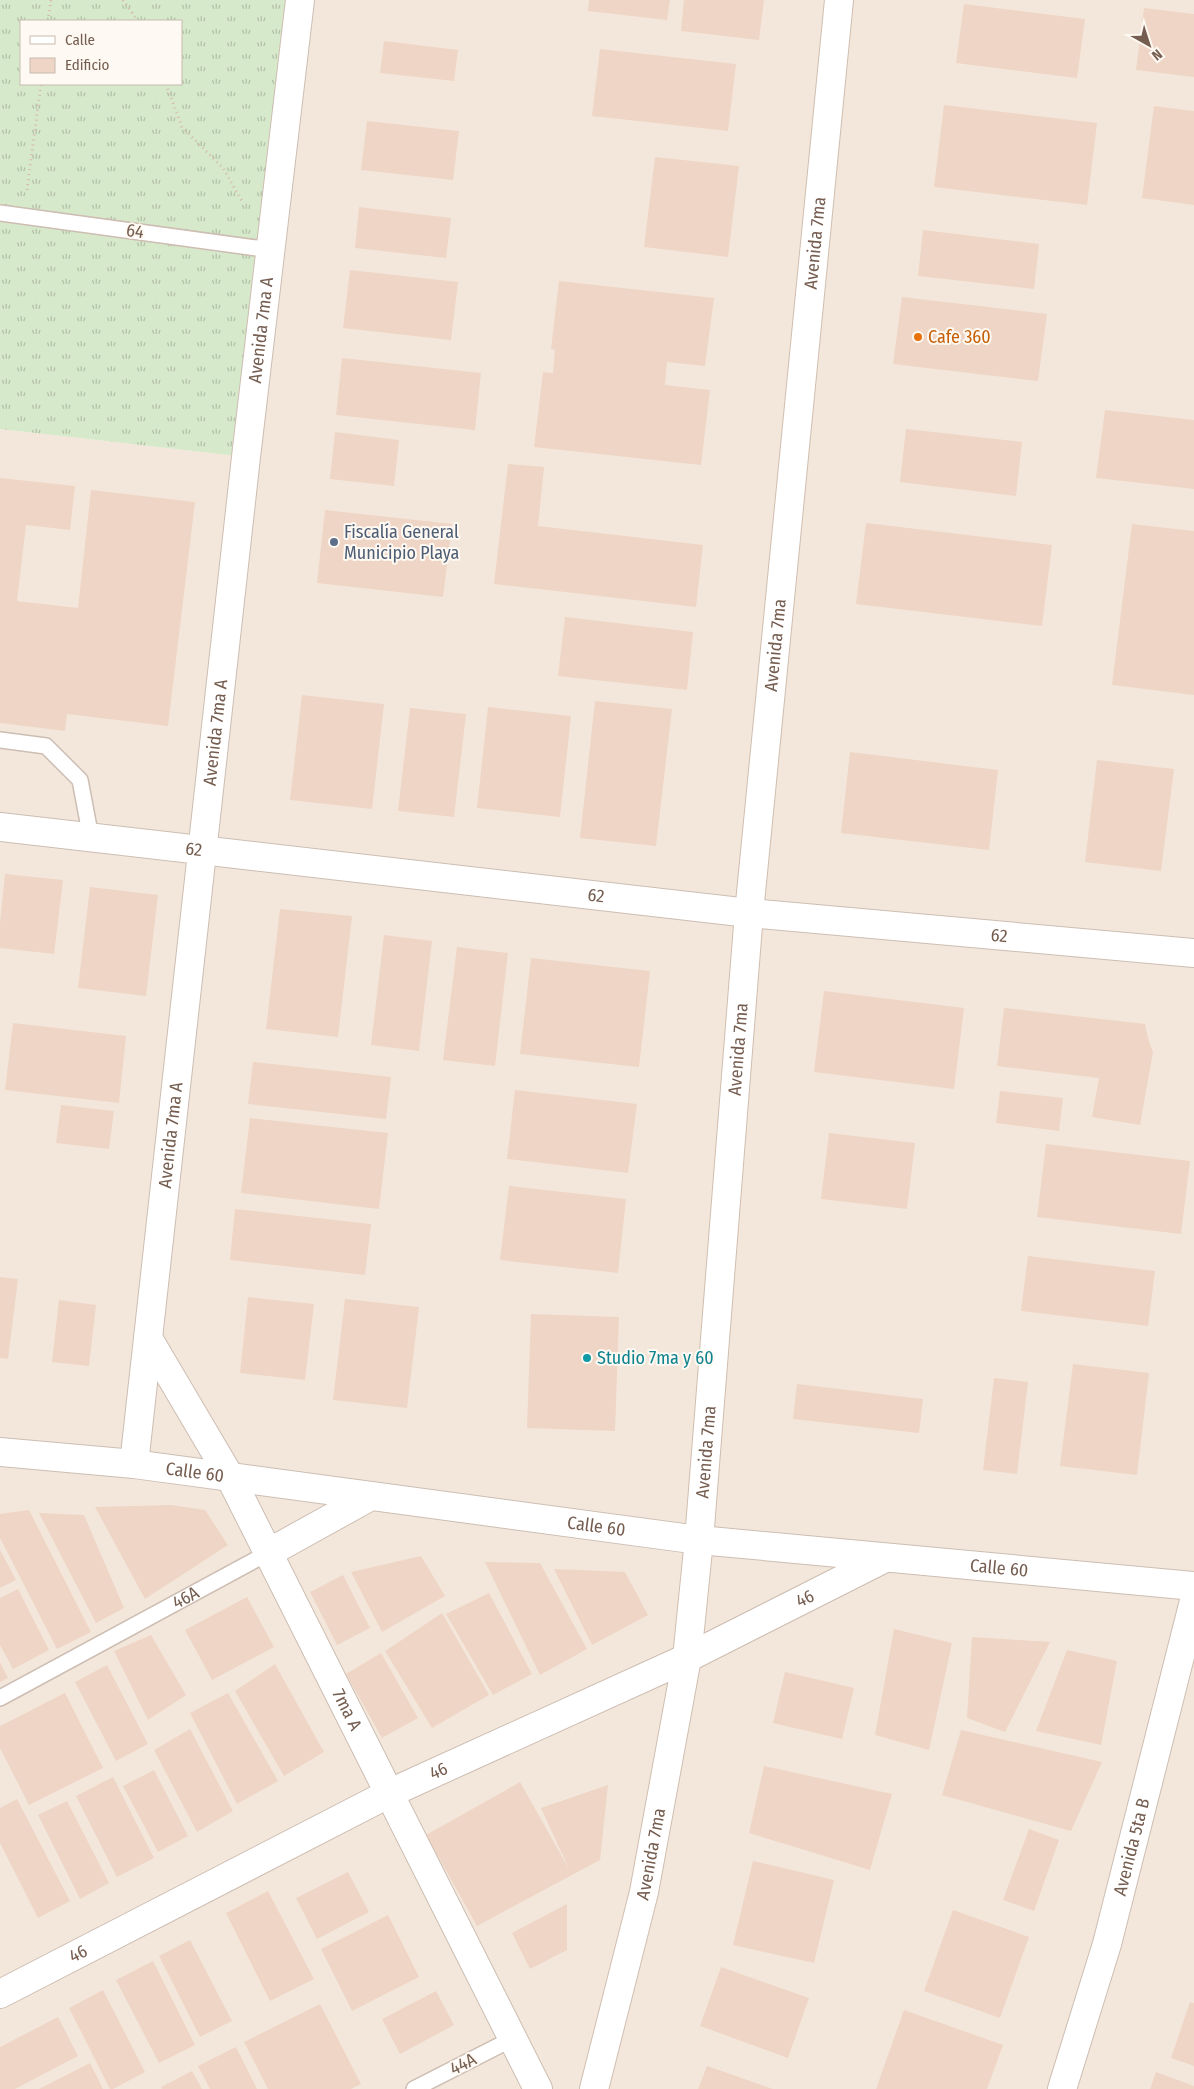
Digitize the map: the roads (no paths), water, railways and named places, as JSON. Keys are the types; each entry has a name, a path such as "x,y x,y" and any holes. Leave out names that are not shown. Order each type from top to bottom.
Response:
{"street":[{"name":"Avenida 7ma A","path":"134,1464 300,0"},
{"name":"Avenida 7ma","path":"594,2089 644,1892 687,1658 699,1540 749,913 839,0"},
{"name":"62","path":"0,827 749,913 1194,953"},
{"name":"7ma A","path":"148,1338 230,1477 538,2089"},
{"name":"Calle 60","path":"0,1452 134,1464 699,1540 883,1559 1194,1586"},
{"name":"46A","path":"268,1553 371,1496"},
{"name":"46","path":"0,1994 390,1793 687,1658 883,1559"},
{"name":"Avenida 5ta B","path":"1062,2089 1107,1944 1194,1600"}],"lane":[{"name":"64","path":"0,213 271,250"},
{"path":"0,740 46,746 80,780 91,838"},
{"name":"46A","path":"0,1698 268,1553"},
{"name":"44A","path":"414,2089 512,2039"}],"place":[{"name":"Cafe 360","path":"918,337"},
{"name":"Fiscalía General Municipio Playa","path":"334,542"},
{"name":"Studio 7ma y 60","path":"587,1358"}]}
